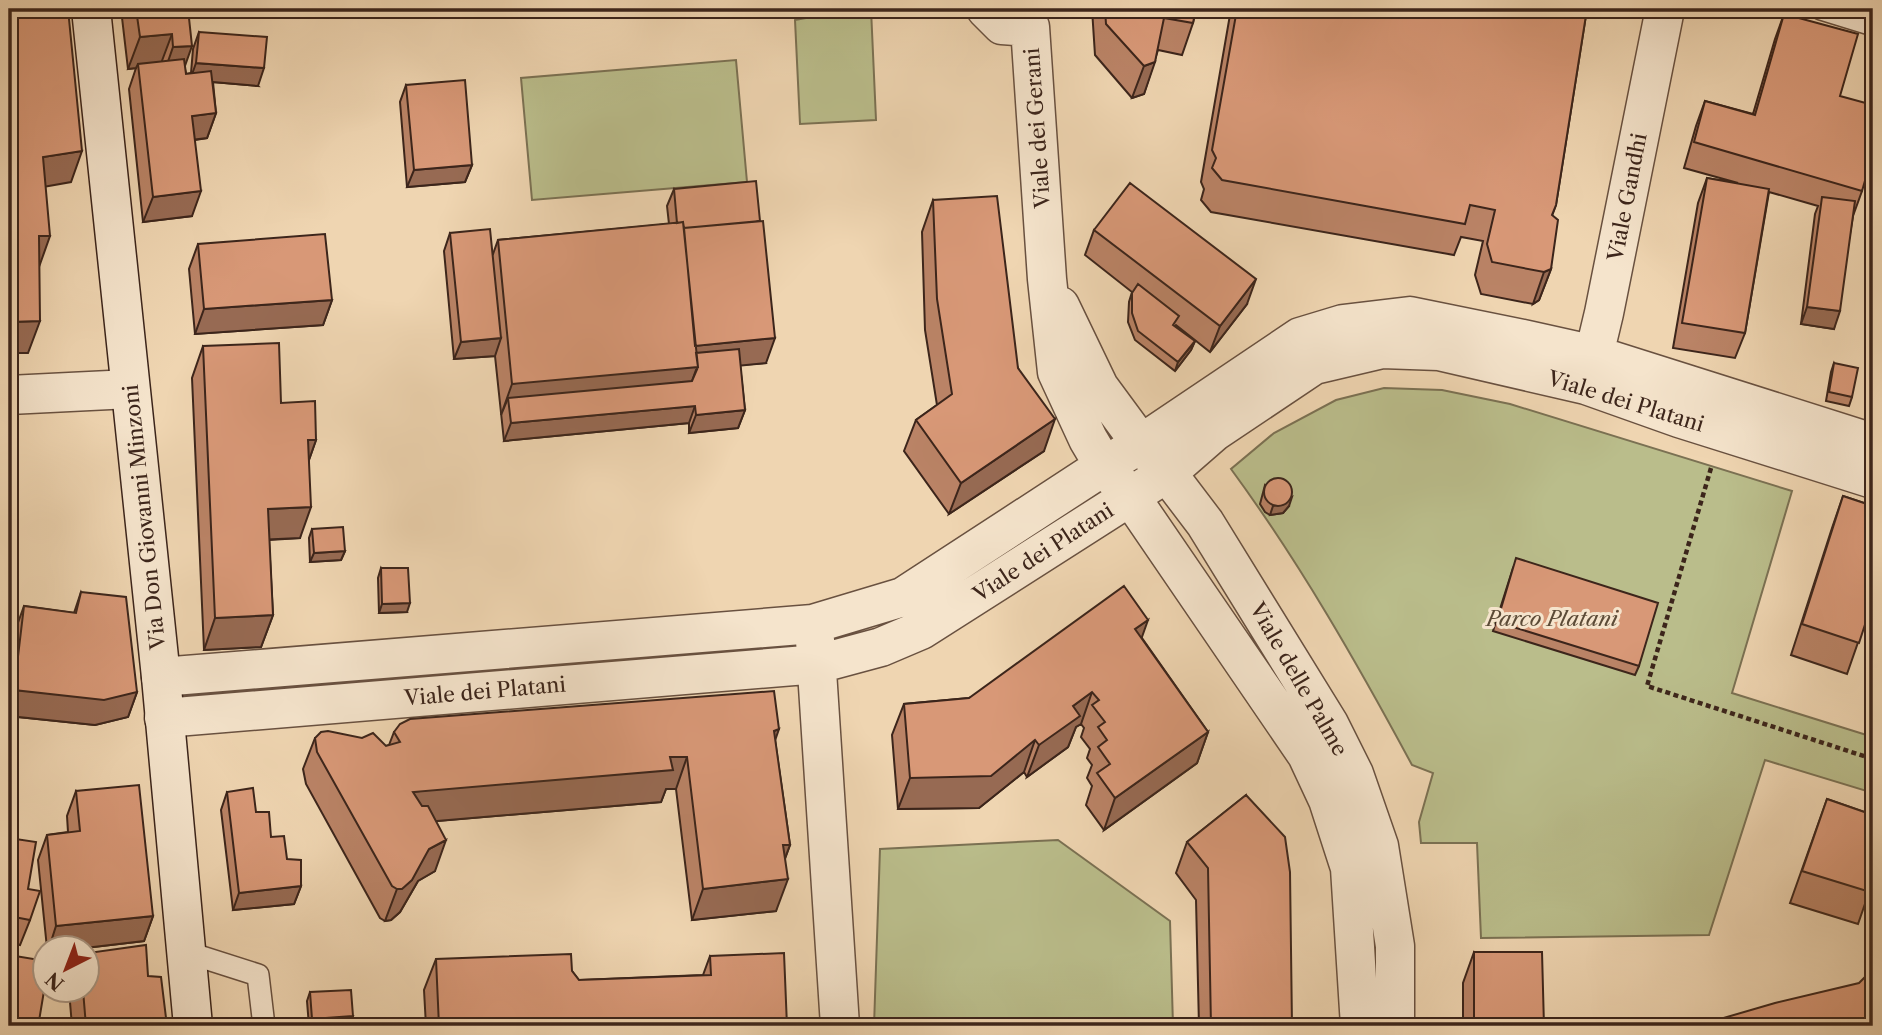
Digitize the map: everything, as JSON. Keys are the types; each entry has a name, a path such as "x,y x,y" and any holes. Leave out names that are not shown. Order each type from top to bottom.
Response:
{"street":[{"name":"Via Don Giovanni Minzoni","path":"91,9 161,677 193,1026"},
{"name":"Viale Gandhi","path":"1591,370 1665,9"},
{"name":"Viale dei Gerani","path":"994,17 1030,27 1046,279 1057,372 1088,439 1104,466 1130,496"},
{"name":"Viale dei Gerani","path":"1046,279 1099,387 1141,444"},
{"name":"Viale dei Platani","path":"161,677 813,624 903,597 1141,444 1300,337 1343,324 1410,316 1591,370 1873,443"},
{"name":"Viale dei Platani","path":"164,718 818,664 881,648 921,630 1167,473 1214,432 1314,365 1382,349 1439,351 1591,370 1722,431 1873,479"},
{"path":"9,394 130,389"},
{"name":"Viale delle Palme","path":"1141,444 1205,523 1329,724 1354,774 1379,846 1395,946 1395,1026"},
{"name":"Viale delle Palme","path":"1130,496 1307,755 1328,800 1350,868 1360,1026"},
{"path":"813,624 818,664 840,1026"}],"lane":[{"path":"1821,9 1873,25"},
{"path":"186,952 258,975 264,1026"}],"path":[{"path":"1722,431 1647,686 1873,759"}],"green space":[{"path":"855,9 871,9 876,120 800,124 795,20"},
{"path":"736,60 747,182 532,200 521,78"},
{"name":"Parco Platani","path":"1384,388 1442,390 1510,404 1792,491 1732,693 1873,737 1873,793 1765,760 1709,935 1481,938 1477,843 1421,843 1419,822 1433,773 1412,765 1327,614 1231,469 1274,433 1336,400"},
{"path":"1058,840 1170,921 1173,1026 874,1026 880,849"}],"building":[{"path":"9,9 68,9 82,151 43,157 50,236 39,236 40,321 9,322"},
{"path":"136,9 188,9 192,46 173,47 172,34 140,37"},
{"path":"1105,9 1196,9 1193,23 1164,18 1155,62 1144,66 1106,24"},
{"path":"1237,9 1587,9 1556,205 1552,215 1558,220 1551,269 1544,272 1492,262 1487,244 1495,210 1470,205 1465,224 1222,180 1212,168 1216,158 1212,150"},
{"path":"1784,14 1858,34 1840,96 1873,105 1873,153 1862,191 1694,142 1705,101 1755,115"},
{"path":"199,32 267,37 264,68 196,63"},
{"path":"184,59 186,74 211,71 216,113 192,116 201,191 153,197 138,64"},
{"path":"465,80 472,165 414,170 406,85"},
{"path":"1707,178 1769,189 1745,333 1682,323"},
{"path":"756,181 760,221 684,228 683,222 677,223 674,189"},
{"path":"1130,183 1256,279 1220,326 1094,230"},
{"path":"997,196 1018,368 1055,419 961,483 916,420 952,394 937,299 933,200"},
{"path":"1822,197 1855,201 1840,311 1807,307"},
{"path":"763,221 775,338 695,346 684,228"},
{"path":"683,222 698,367 512,384 498,240"},
{"path":"490,229 501,338 461,342 450,233"},
{"path":"325,234 332,300 204,309 198,244"},
{"path":"1138,284 1179,316 1173,325 1195,341 1178,362 1138,331 1132,313 1132,293"},
{"path":"279,343 281,403 315,401 316,440 308,440 311,507 268,509 273,615 215,618 203,346"},
{"path":"739,349 745,410 696,415 695,406 511,423 508,398 692,381 698,367 696,353"},
{"path":"1834,363 1858,368 1852,397 1829,392"},
{"path":"1278,478 1288,482 1292,492 1288,502 1278,506 1268,502 1264,492 1268,482"},
{"path":"1843,496 1873,506 1873,600 1859,643 1802,624"},
{"path":"343,527 345,551 314,553 312,529"},
{"path":"1516,558 1658,603 1639,666 1497,622"},
{"path":"381,568 408,568 410,603 382,604"},
{"path":"1124,586 1148,620 1135,629 1208,732 1115,798 1097,773 1110,764 1098,747 1107,740 1098,727 1105,722 1092,705 1099,700 1092,692 1073,706 1080,716 1039,745 1035,740 991,776 910,778 904,704 969,698"},
{"path":"81,592 126,597 137,692 104,700 14,690 24,606 76,613"},
{"path":"774,691 779,729 774,731 790,845 783,845 788,879 703,889 687,757 670,757 673,770 413,792 422,806 428,806 446,840 429,849 412,880 402,889 397,889 392,886 317,752 315,738 321,732 328,731 362,738 373,733 386,746 400,742 394,732 400,724 410,719"},
{"path":"139,785 153,916 56,926 47,835 80,831 76,791"},
{"path":"253,788 256,812 269,812 271,837 284,836 287,859 301,860 301,886 239,893 227,792"},
{"path":"1246,795 1285,837 1290,872 1292,1026 1211,1026 1208,868 1187,842"},
{"path":"1827,799 1873,815 1873,880 1870,892 1802,871"},
{"path":"9,838 36,842 28,889 40,891 30,920 9,916"},
{"path":"146,945 148,976 161,977 167,1026 86,1026 84,1004 102,1004 102,951"},
{"path":"1474,952 1542,952 1544,1026 1474,1026"},
{"path":"784,953 787,1026 439,1026 436,959 571,954 572,971 579,980 711,975 710,956"},
{"path":"9,955 32,959 32,1004 42,1004 39,1021 30,1021 28,1026 9,1026"},
{"path":"1873,969 1873,1026 1696,1026 1859,983"},
{"path":"351,990 353,1016 312,1019 310,992"}]}
